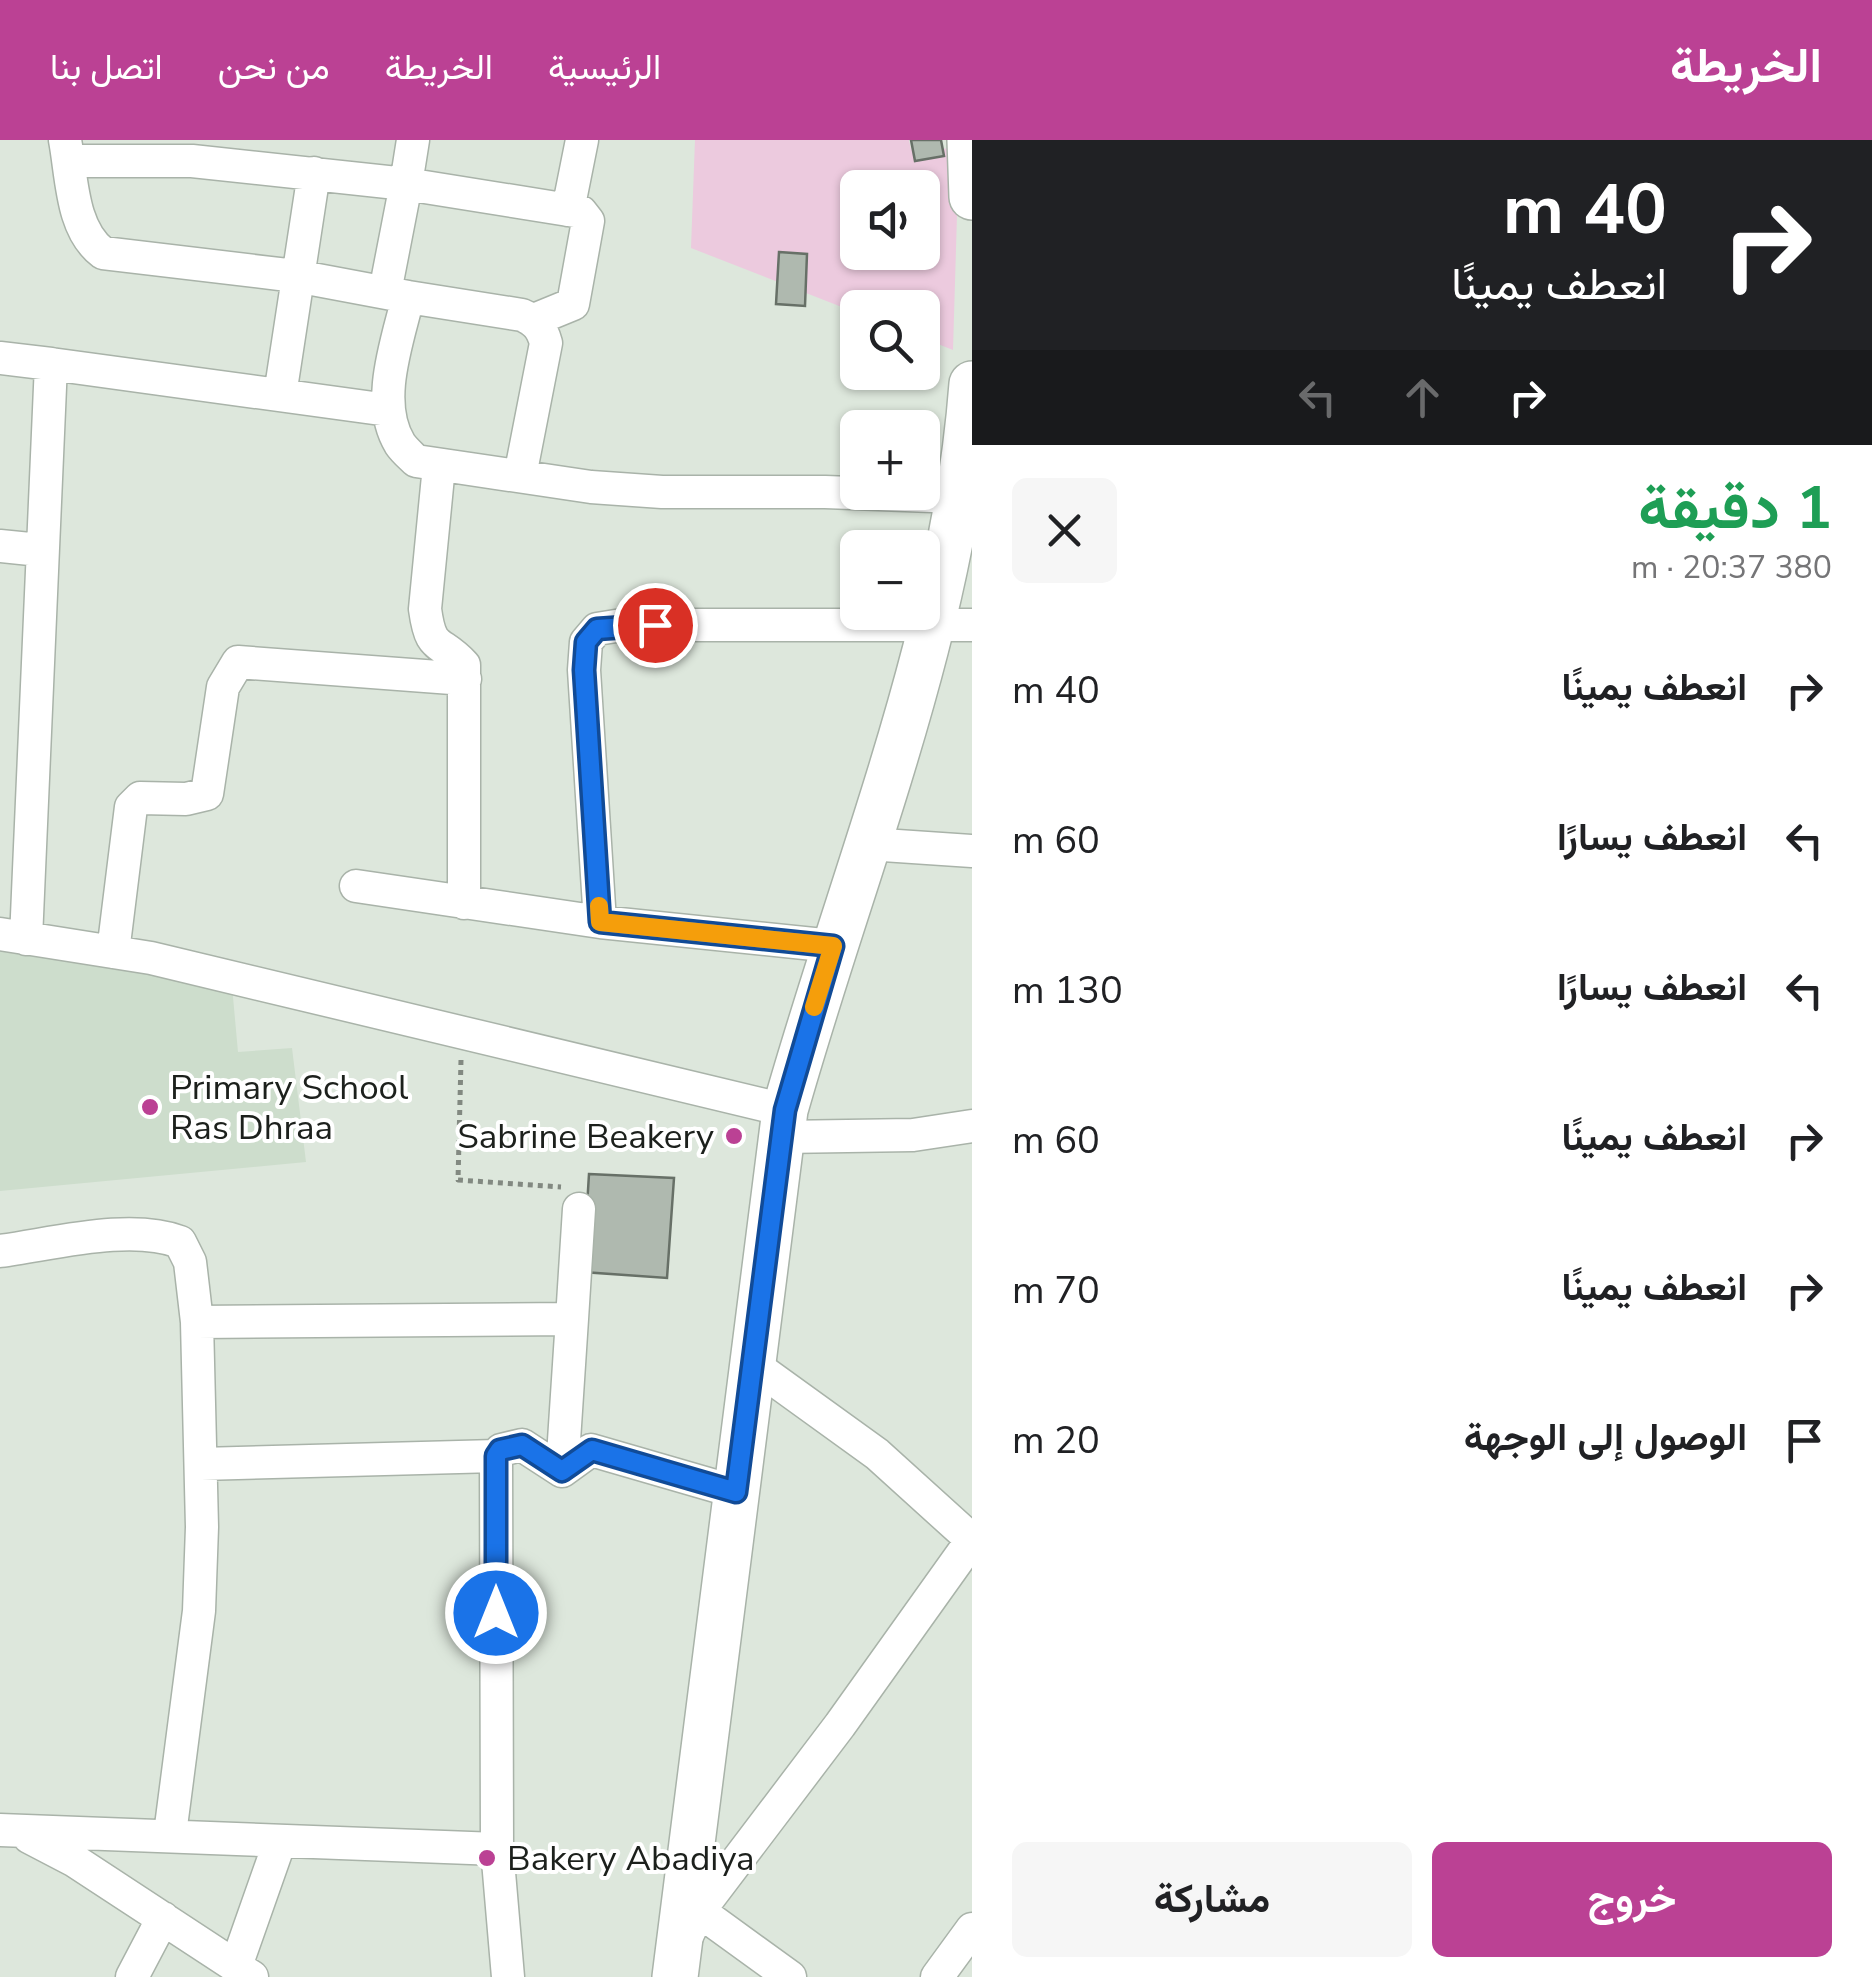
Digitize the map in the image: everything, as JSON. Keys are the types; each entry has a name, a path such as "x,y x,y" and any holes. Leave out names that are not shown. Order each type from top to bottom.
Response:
{"street":[{"path":"413,140 388,410 400,443 416,461 591,487 662,492 959,497"},
{"path":"568,210 582,140"},
{"path":"970,140 972,198"},
{"path":"520,476 546,343 534,320 296,276 103,253 89,243 82,229 67,151 314,173 580,212 588,221 573,304 534,320"},
{"path":"280,395 314,173"},
{"path":"0,358 388,410"},
{"path":"51,364 13,936 113,952 461,1032 783,1124 912,1135 972,1126"},
{"path":"676,1968 783,1124 833,946 911,712 953,624 959,497 969,447 972,384"},
{"path":"439,466 425,609 428,632 435,644 464,664 464,903"},
{"path":"0,546 40,550"},
{"path":"600,922 584,670 586,642 597,629 622,625 953,624"},
{"path":"113,952 131,808 140,798 186,799 207,794 223,688 238,662 465,679"},
{"path":"868,844 972,851"},
{"path":"356,886 600,922 833,946"},
{"path":"562,1471 580,1209"},
{"path":"0,1251 130,1234 180,1242 190,1262 197,1322 202,1527 199,1610 170,1834"},
{"path":"197,1322 572,1319"},
{"path":"676,1968 699,1911 840,1726 972,1540 877,1454 751,1363"},
{"path":"200,1464 496,1456 509,1446 522,1445 562,1471"},
{"path":"562,1471 592,1450 736,1492"},
{"path":"496,1456 497,1849 508,1977"},
{"path":"10,1831 497,1849"},
{"path":"10,1831 76,1861 244,1971 280,1840"},
{"path":"699,1911 790,1977"},
{"path":"132,1977 163,1918"},
{"path":"937,1977 972,1929"}],"path":[{"path":"461,1032 458,1180 581,1188 580,1209"}],"shaded area":[{"path":"695,140 909,140 911,150 959,148 953,350 940,345 940,290 840,290 840,306 691,248"},
{"name":"Primary School Ras Dhraa","path":"0,934 230,964 238,1052 292,1048 306,1162 0,1191"}],"building":[{"path":"911,140 941,140 944,156 915,161"},
{"path":"779,252 807,254 805,306 776,304"},
{"path":"589,1174 674,1178 667,1278 583,1272"}],"slow traffic":[{"path":"599,906 600,922 833,946 814,1007"}],"place":[{"name":"Primary School Ras Dhraa","path":"150,1107"},
{"name":"Sabrine Beakery","path":"734,1136"},
{"name":"Bakery Abadiya","path":"487,1858"}],"route":[{"path":"496,1613 496,1456 500,1450 522,1445 562,1471 592,1450 736,1492 785,1110 833,946 600,922 584,670 586,642 597,629 655,625"}]}
